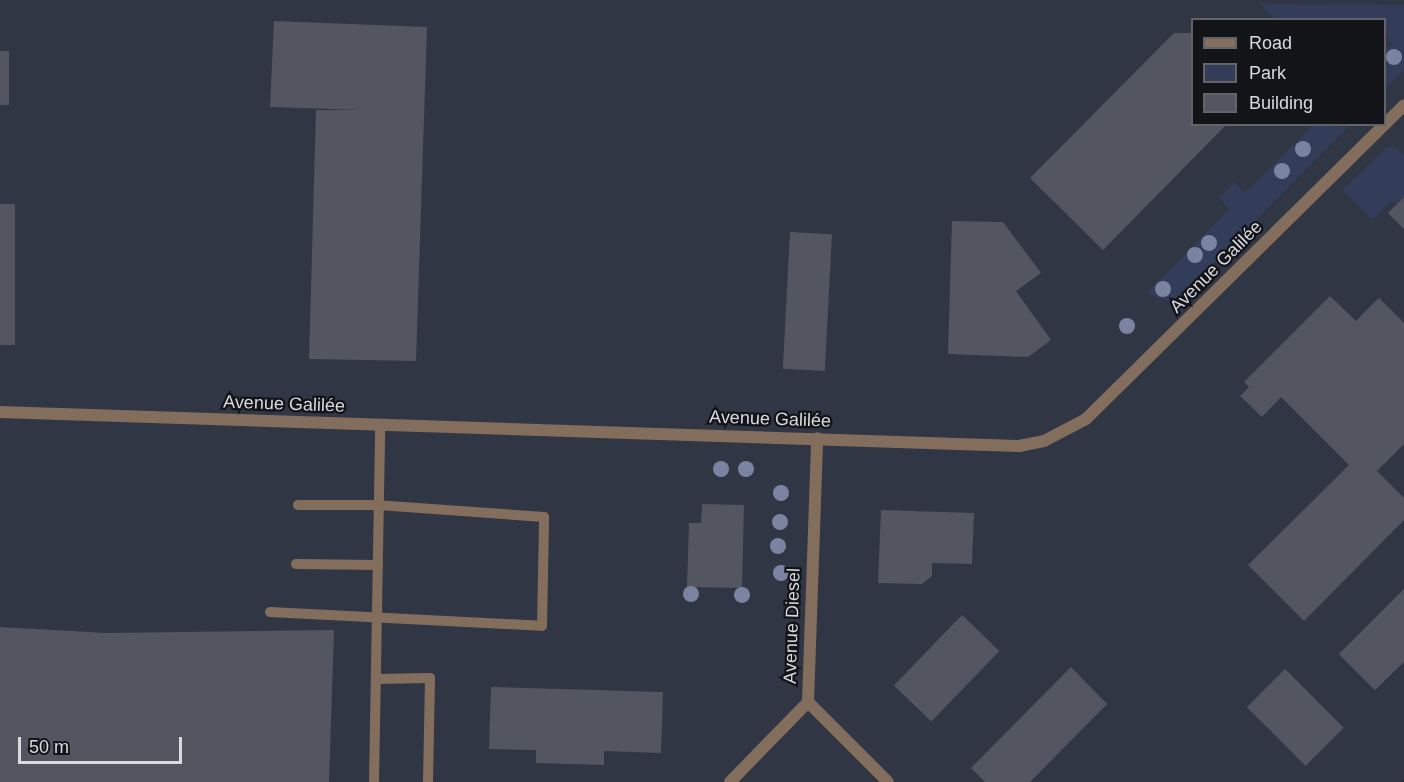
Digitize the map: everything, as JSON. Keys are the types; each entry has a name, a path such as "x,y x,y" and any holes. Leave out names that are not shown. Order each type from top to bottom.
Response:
{"street":[{"name":"Avenue Galilée","path":"1386,123 1404,105"},
{"name":"Avenue Galilée","path":"0,412 1019,446 1044,441 1086,419 1383,126"},
{"name":"Avenue Diesel","path":"730,782 808,702 817,438"},
{"path":"808,702 888,782"}],"lane":[{"path":"375,782 380,425"},
{"path":"270,612 377,620 542,626 544,517 378,505 298,505"},
{"path":"296,564 378,565"},
{"path":"376,679 430,678 428,782"}],"shaded area":[{"path":"0,0 1404,0 1404,779 1401,782 0,782"}],"green space":[{"path":"1260,4 1404,5 1404,70 1386,88 1386,51 1393,43 1386,36 1386,18 1274,18"},
{"path":"1312,126 1348,127 1173,304 1147,293 1229,209 1219,198 1234,182 1245,193"},
{"path":"1387,147 1395,147 1404,155 1404,197 1397,204 1392,201 1372,219 1343,190"}],"building":[{"path":"274,21 427,27 416,361 309,359 316,110 362,110 270,107"},
{"path":"1174,33 1191,33 1191,126 1225,126 1103,250 1030,178"},
{"path":"0,51 9,51 9,105 0,105"},
{"path":"1404,197 1404,229 1388,213"},
{"path":"0,204 15,204 15,345 0,345"},
{"path":"952,221 1003,222 1041,273 1016,291 1051,340 1028,357 948,354"},
{"path":"790,232 832,234 825,371 783,369"},
{"path":"1330,296 1356,321 1379,298 1404,323 1404,444 1377,471 1404,498 1404,520 1304,621 1248,565 1349,465 1281,397 1262,417 1240,396 1249,387 1244,382"},
{"path":"702,504 744,505 742,588 687,587 689,523 701,523"},
{"path":"881,510 974,513 972,564 932,563 932,576 922,584 878,583"},
{"path":"1404,589 1404,662 1375,690 1339,654"},
{"path":"962,615 999,651 931,722 894,685"},
{"path":"0,627 107,633 334,630 329,782 0,782"},
{"path":"1071,667 1107,704 1030,782 985,782 971,768"},
{"path":"1285,669 1344,728 1306,766 1247,707"},
{"path":"491,687 663,692 661,753 604,751 604,765 536,763 536,750 489,749"}]}
